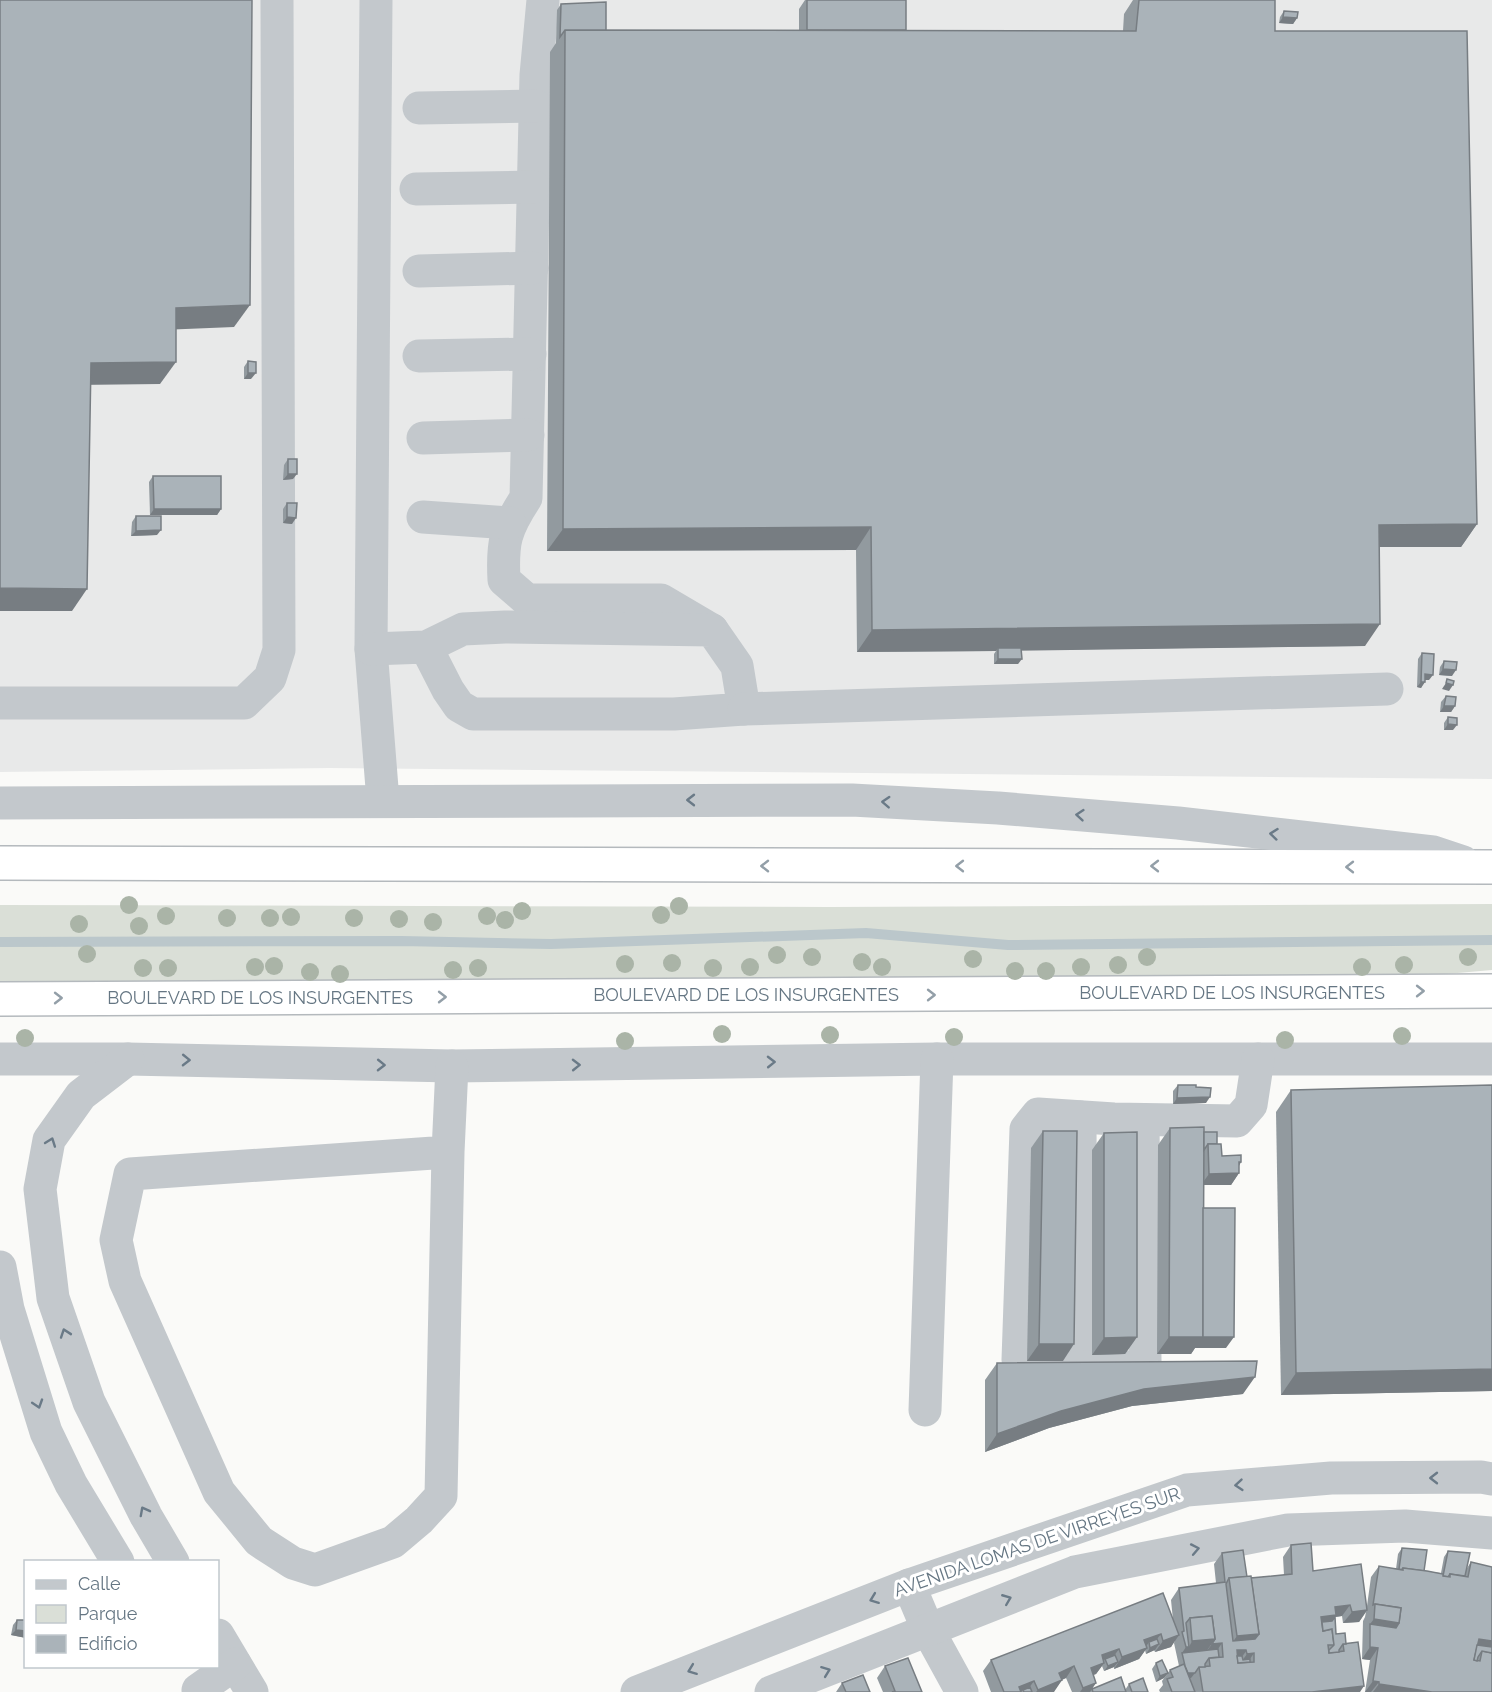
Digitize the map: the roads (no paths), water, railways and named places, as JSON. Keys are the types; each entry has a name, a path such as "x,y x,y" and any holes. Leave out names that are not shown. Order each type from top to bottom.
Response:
{"highway":[{"path":"0,863 1484,867"},
{"name":"BOULEVARD DE LOS INSURGENTES","path":"0,999 1492,991"}],"street":[{"path":"0,704 244,704 270,678 279,650 277,0"},
{"path":"376,0 370,650 382,801"},
{"path":"543,0 536,106 526,498 510,523 502,553 504,580 527,600 661,600 712,630 737,666 744,709"},
{"path":"419,108 536,106"},
{"path":"416,189 534,187"},
{"path":"419,271 532,268"},
{"path":"419,356 530,354"},
{"path":"423,438 528,435"},
{"path":"423,517 510,523"},
{"path":"370,650 426,647 463,629 505,627 712,630"},
{"path":"426,647 459,706 473,714 674,714 744,709 1388,689"},
{"path":"0,803 852,800 998,808 1178,824 1433,852 1484,867"},
{"path":"0,1059 128,1059 452,1066 937,1059 1492,1059"},
{"path":"128,1059 81,1095 50,1140 40,1189 53,1298 89,1402 146,1516 172,1560"},
{"path":"925,1410 937,1059"},
{"path":"1143,1120 1145,1361 1138,1367 1022,1368 1018,1360 1026,1129 1038,1114 1143,1120 1237,1120 1251,1105 1258,1059"},
{"path":"448,1152 130,1174 116,1240 125,1281 219,1492 259,1541 293,1563 315,1570 393,1542 419,1520 441,1496 452,1066"},
{"path":"1080,1117 1081,1367"},
{"path":"0,1267 8,1309 46,1432 71,1484 117,1560"},
{"name":"AVENIDA LOMAS DE VIRREYES SUR","path":"637,1692 909,1585 1187,1490 1332,1478 1482,1477 1492,1479"},
{"path":"771,1692 1075,1572 1288,1530 1405,1526 1492,1533"},
{"path":"909,1585 928,1630 962,1692"},
{"path":"219,1637 252,1692"},
{"path":"193,1683 234,1664"}],"waterway":[{"path":"0,942 401,941 551,944 866,933 1008,945 1492,940"}]}
